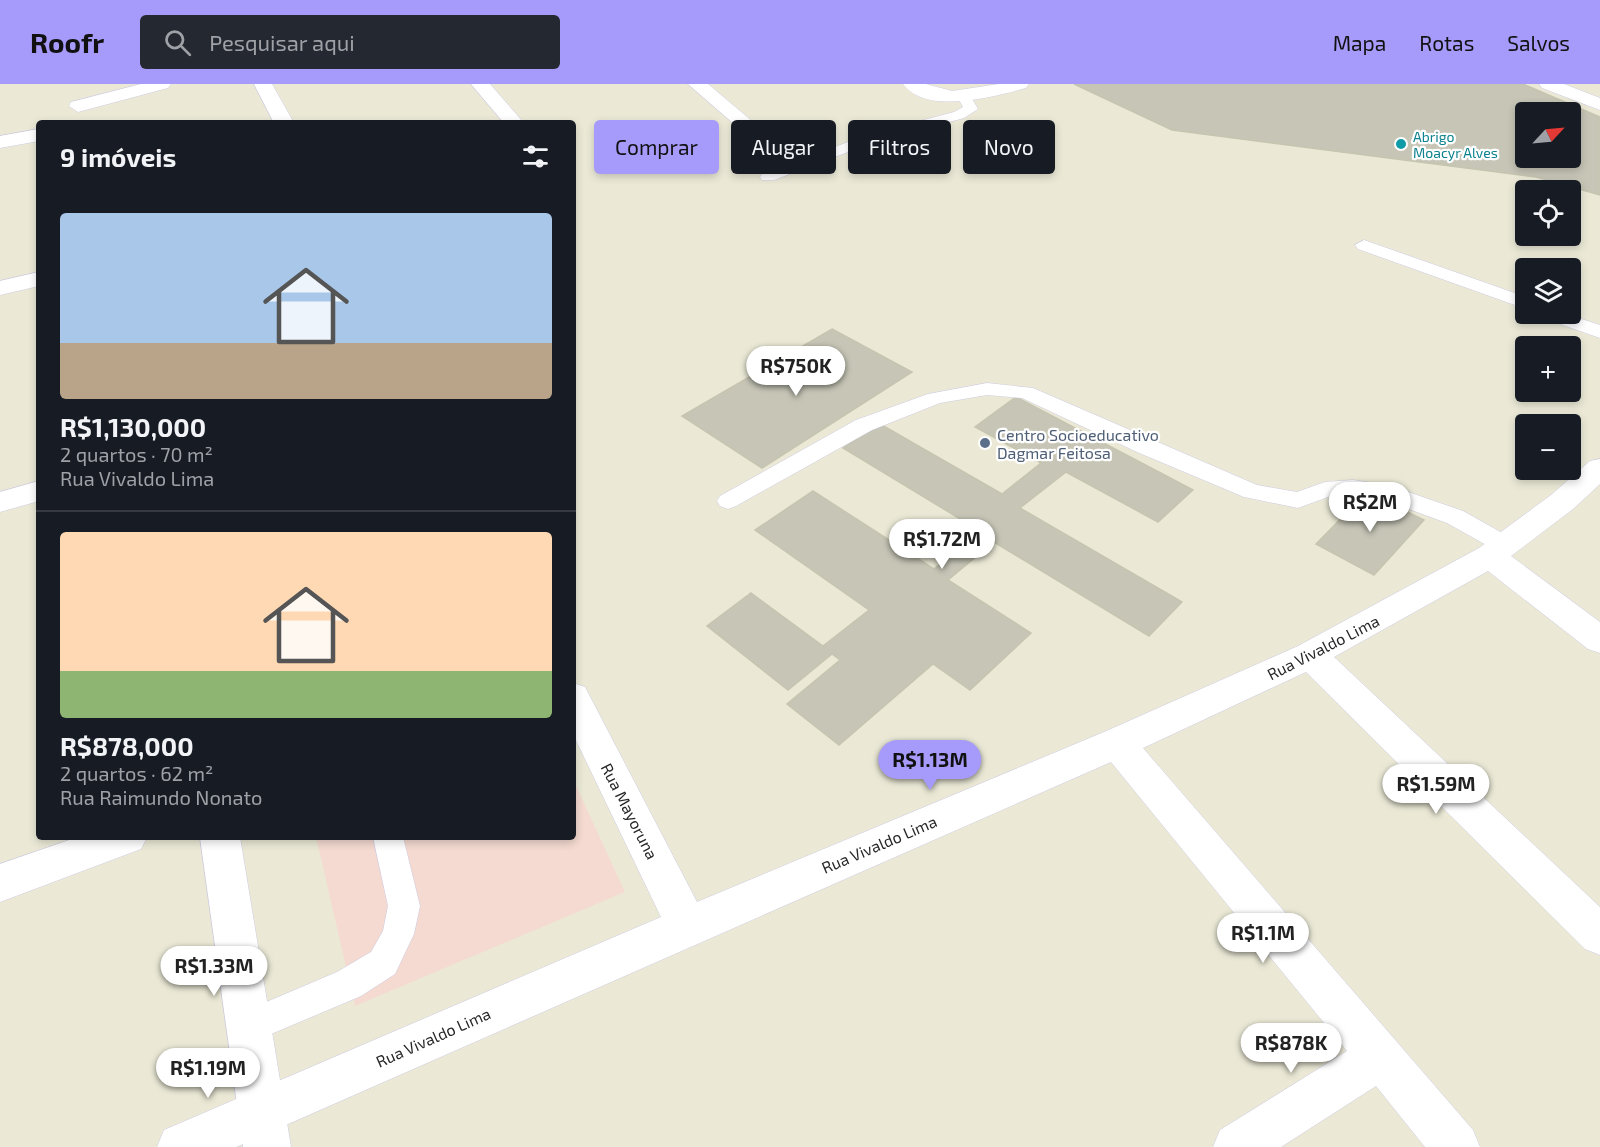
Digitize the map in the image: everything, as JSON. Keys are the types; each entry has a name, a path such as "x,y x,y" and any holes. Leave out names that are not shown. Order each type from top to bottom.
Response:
{"street":[{"path":"72,84 77,114 162,84"},
{"path":"263,84 282,120"},
{"path":"480,84 511,120"},
{"path":"698,84 741,120"},
{"path":"912,84 934,96 965,98 1020,84"},
{"path":"1548,84 1600,104"},
{"path":"0,142 36,136"},
{"path":"0,288 36,280"},
{"name":"Rua Vivaldo Lima","path":"181,1147 264,1130 687,926 1117,743 1310,655 1498,550 1562,502 1600,468"},
{"path":"0,502 36,492"},
{"path":"1498,550 1600,640"},
{"path":"1310,655 1600,935"},
{"name":"Rua Mayoruna","path":"576,703 687,926"},
{"path":"1117,743 1456,1147"},
{"path":"0,883 119,840"},
{"path":"220,840 264,1130"},
{"path":"1237,1147 1380,1056"}],"lane":[{"path":"768,177 872,138 959,115 970,109 965,98"},
{"path":"1364,245 1515,300"},
{"path":"1578,324 1600,332"},
{"path":"729,501 864,425 935,398 987,389 1026,392 1144,447 1252,492 1298,500 1325,490 1353,487 1391,494 1455,517 1498,550"},
{"path":"250,1026 349,984 383,963 398,934 404,906 389,840"}],"shaded area":[{"path":"576,786 625,892 355,1006 317,840 576,840"}],"building":[{"name":"Abrigo Moacyr Alves","path":"1074,84 1523,84 1565,102 1515,102 1515,168 1581,168 1581,109 1600,117 1600,195 1581,190 1581,180 1547,180 1172,130"},
{"path":"832,329 912,372 762,468 682,416"},
{"path":"1016,397 1193,490 1158,522 1066,472 1020,508 1182,602 1149,636 994,542 948,580 1031,633 970,690 933,664 839,745 787,704 840,660 832,654 788,690 707,626 751,593 823,646 869,610 755,530 813,491 934,569 980,531 843,448 880,424 1002,494 1041,463 975,427"},
{"path":"1367,492 1424,520 1374,575 1316,544"}],"place":[{"name":"Abrigo Moacyr Alves","path":"1401,144"},
{"name":"Centro Socioeducativo Dagmar Feitosa","path":"985,443"}]}
